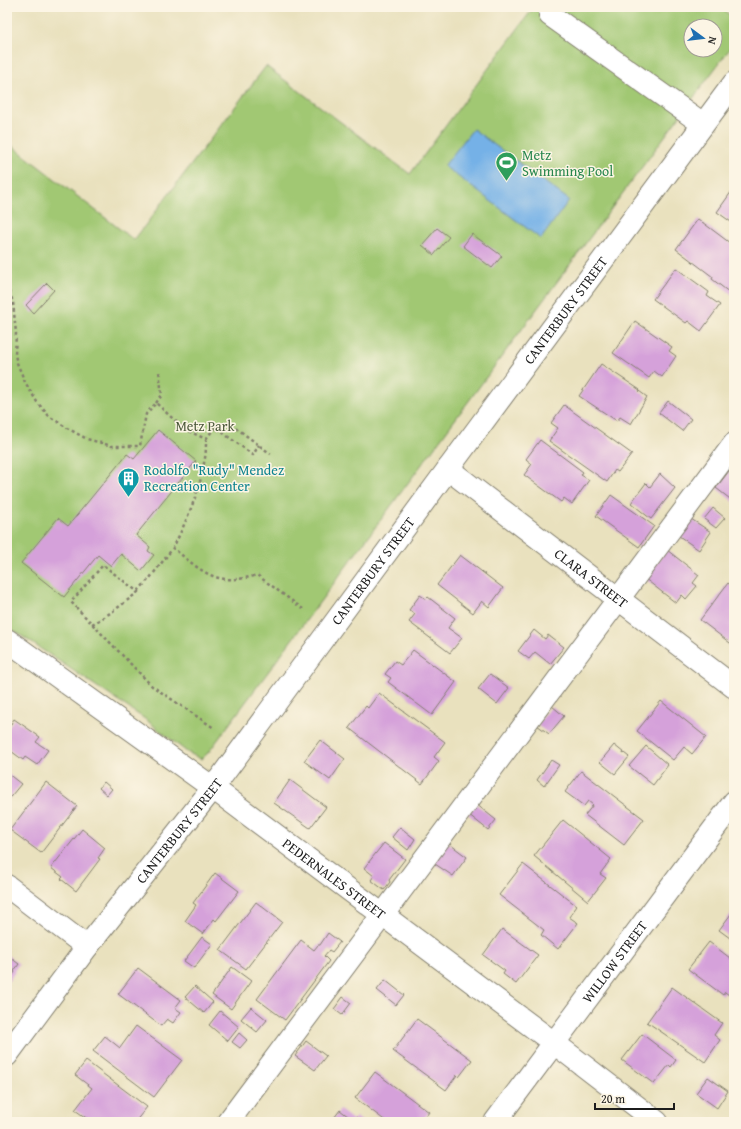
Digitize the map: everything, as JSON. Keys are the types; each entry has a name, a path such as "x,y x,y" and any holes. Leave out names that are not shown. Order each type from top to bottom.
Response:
{"street":[{"path":"550,15 703,124"},
{"name":"CANTERBURY STREET","path":"7,1055 87,947 213,788 734,83"},
{"path":"228,1122 734,444"},
{"name":"CLARA STREET","path":"448,469 734,687"},
{"name":"PEDERNALES STREET","path":"7,640 213,788 382,916 554,1043 657,1122"},
{"name":"WILLOW STREET","path":"495,1122 734,802"},
{"path":"7,886 87,947"}],"path":[{"path":"7,286 13,302 16,333 15,355 17,363 25,382 37,402 49,416 66,428 87,439 112,446 140,446 146,414 162,395 159,371"},
{"path":"156,403 184,429 206,438"},
{"path":"92,624 120,606 138,592 173,548 194,500 204,464 206,438 215,427 252,455 259,445"},
{"path":"236,428 271,454"},
{"path":"173,548 199,569 214,577 228,580 243,579 257,575 303,609"},
{"path":"138,592 103,565 71,602 152,686 214,728"}],"green space":[{"name":"Metz Park","path":"534,7 719,7 734,18 734,43 723,58 723,18 683,18 683,58 723,58 208,753 201,759 187,752 145,719 7,626 7,142 134,240 266,66 410,174"}],"water":[{"name":"Metz Swimming Pool","path":"473,129 569,200 541,239 444,166"}],"building":[{"path":"734,188 734,224 717,212"},
{"path":"698,219 734,246 734,296 712,279 713,277 676,249"},
{"path":"437,228 449,237 434,255 422,245"},
{"path":"472,234 502,256 492,268 463,246"},
{"path":"676,268 709,292 707,296 720,305 701,331 688,321 686,323 653,299"},
{"path":"47,283 54,290 33,313 26,305"},
{"path":"635,321 672,347 669,351 676,356 662,377 654,371 649,378 613,353"},
{"path":"601,364 640,390 639,391 647,397 631,424 620,417 617,421 579,396"},
{"path":"668,401 691,419 682,431 659,413"},
{"path":"564,405 632,454 618,472 615,470 607,482 549,441 558,428 551,423"},
{"name":"Rodolfo \"Rudy\" Mendez Recreation Center","path":"158,430 196,461 136,535 150,547 148,551 154,555 141,571 121,554 111,566 98,555 64,597 21,563 58,518 68,526 127,454 134,459"},
{"path":"540,440 583,472 581,475 589,480 572,504 564,498 561,502 524,475 532,464 526,459"},
{"path":"729,471 734,474 734,502 716,488"},
{"path":"660,474 675,488 651,519 631,503 646,483 650,487"},
{"path":"611,495 654,526 639,547 596,516"},
{"path":"713,508 725,518 716,528 704,519"},
{"path":"691,519 711,532 699,550 679,536"},
{"path":"667,550 699,575 693,583 697,586 686,599 682,595 676,603 644,578"},
{"path":"460,555 503,588 489,607 482,601 473,613 437,585"},
{"path":"728,583 734,588 734,646 700,620"},
{"path":"420,595 426,599 428,597 455,618 448,628 462,638 450,653 409,622 415,614 409,610"},
{"path":"534,630 545,639 548,635 564,647 550,664 535,652 529,659 518,651"},
{"path":"413,650 456,682 432,715 388,682 391,678 385,674 395,661 401,665"},
{"path":"490,674 509,688 497,704 478,689"},
{"path":"379,693 445,742 434,757 439,761 422,784 349,728 366,706 368,708"},
{"path":"661,701 706,737 692,754 684,747 673,760 637,731"},
{"path":"552,706 564,716 549,734 537,725"},
{"path":"14,719 40,737 36,742 48,750 37,765 25,757 23,760 7,748 7,730"},
{"path":"320,740 345,759 330,780 304,761"},
{"path":"614,745 629,757 615,774 600,762"},
{"path":"646,746 668,765 653,785 629,766"},
{"path":"551,760 559,765 544,786 537,780"},
{"path":"581,771 644,819 624,845 585,815 593,805 588,801 584,806 565,792"},
{"path":"7,773 21,784 7,801"},
{"path":"290,780 326,807 310,828 274,803"},
{"path":"46,782 77,806 41,853 10,830"},
{"path":"104,782 112,789 107,795 99,788"},
{"path":"476,804 496,820 488,830 468,814"},
{"path":"563,820 611,859 600,874 606,878 588,901 534,856"},
{"path":"400,827 415,839 408,850 392,837"},
{"path":"82,829 105,848 98,858 100,859 76,891 61,879 63,877 51,868"},
{"path":"447,842 467,857 453,876 432,862"},
{"path":"384,843 405,859 389,880 390,882 384,890 371,880 374,876 364,868"},
{"path":"523,864 577,906 569,917 578,923 558,949 541,935 544,930 499,895"},
{"path":"215,873 239,891 216,921 214,919 203,934 185,921 196,905 193,903"},
{"path":"256,902 282,922 246,969 220,950"},
{"path":"734,910 734,941 719,930"},
{"path":"502,929 538,955 516,984 503,974 505,971 483,955"},
{"path":"328,933 340,942 332,952 329,950 324,956 329,961 285,1020 257,999 301,940 314,950 318,945 320,945"},
{"path":"202,937 212,944 194,968 184,961"},
{"path":"709,942 734,961 734,999 725,992 723,995 688,969"},
{"path":"7,955 19,964 7,983"},
{"path":"232,967 251,981 231,1009 212,995"},
{"path":"138,968 181,1000 175,1008 181,1012 173,1023 167,1019 161,1026 118,994"},
{"path":"385,980 404,995 396,1005 377,990"},
{"path":"195,986 213,1002 204,1013 185,997"},
{"path":"672,987 722,1023 714,1035 720,1040 705,1062 647,1022"},
{"path":"343,997 351,1003 342,1015 334,1009"},
{"path":"251,1007 267,1020 257,1032 241,1019"},
{"path":"220,1011 239,1027 228,1041 209,1025"},
{"path":"417,1019 472,1060 459,1077 457,1075 446,1090 393,1051"},
{"path":"136,1026 182,1060 154,1097 93,1051 105,1036 120,1048"},
{"path":"239,1033 247,1040 240,1048 232,1042"},
{"path":"642,1034 676,1060 671,1067 669,1065 654,1084 622,1060"},
{"path":"306,1041 326,1056 315,1070 295,1056"},
{"path":"86,1061 147,1107 135,1122 92,1122 75,1110 92,1088 75,1075"},
{"path":"375,1072 429,1112 424,1119 429,1122 387,1122 355,1098"},
{"path":"708,1077 728,1091 717,1108 696,1093"},
{"path":"340,1110 353,1120 356,1117 363,1122 331,1122"}],"place":[{"name":"Metz Swimming Pool","path":"506,182"},
{"name":"Rodolfo \"Rudy\" Mendez Recreation Center","path":"129,498"}]}
